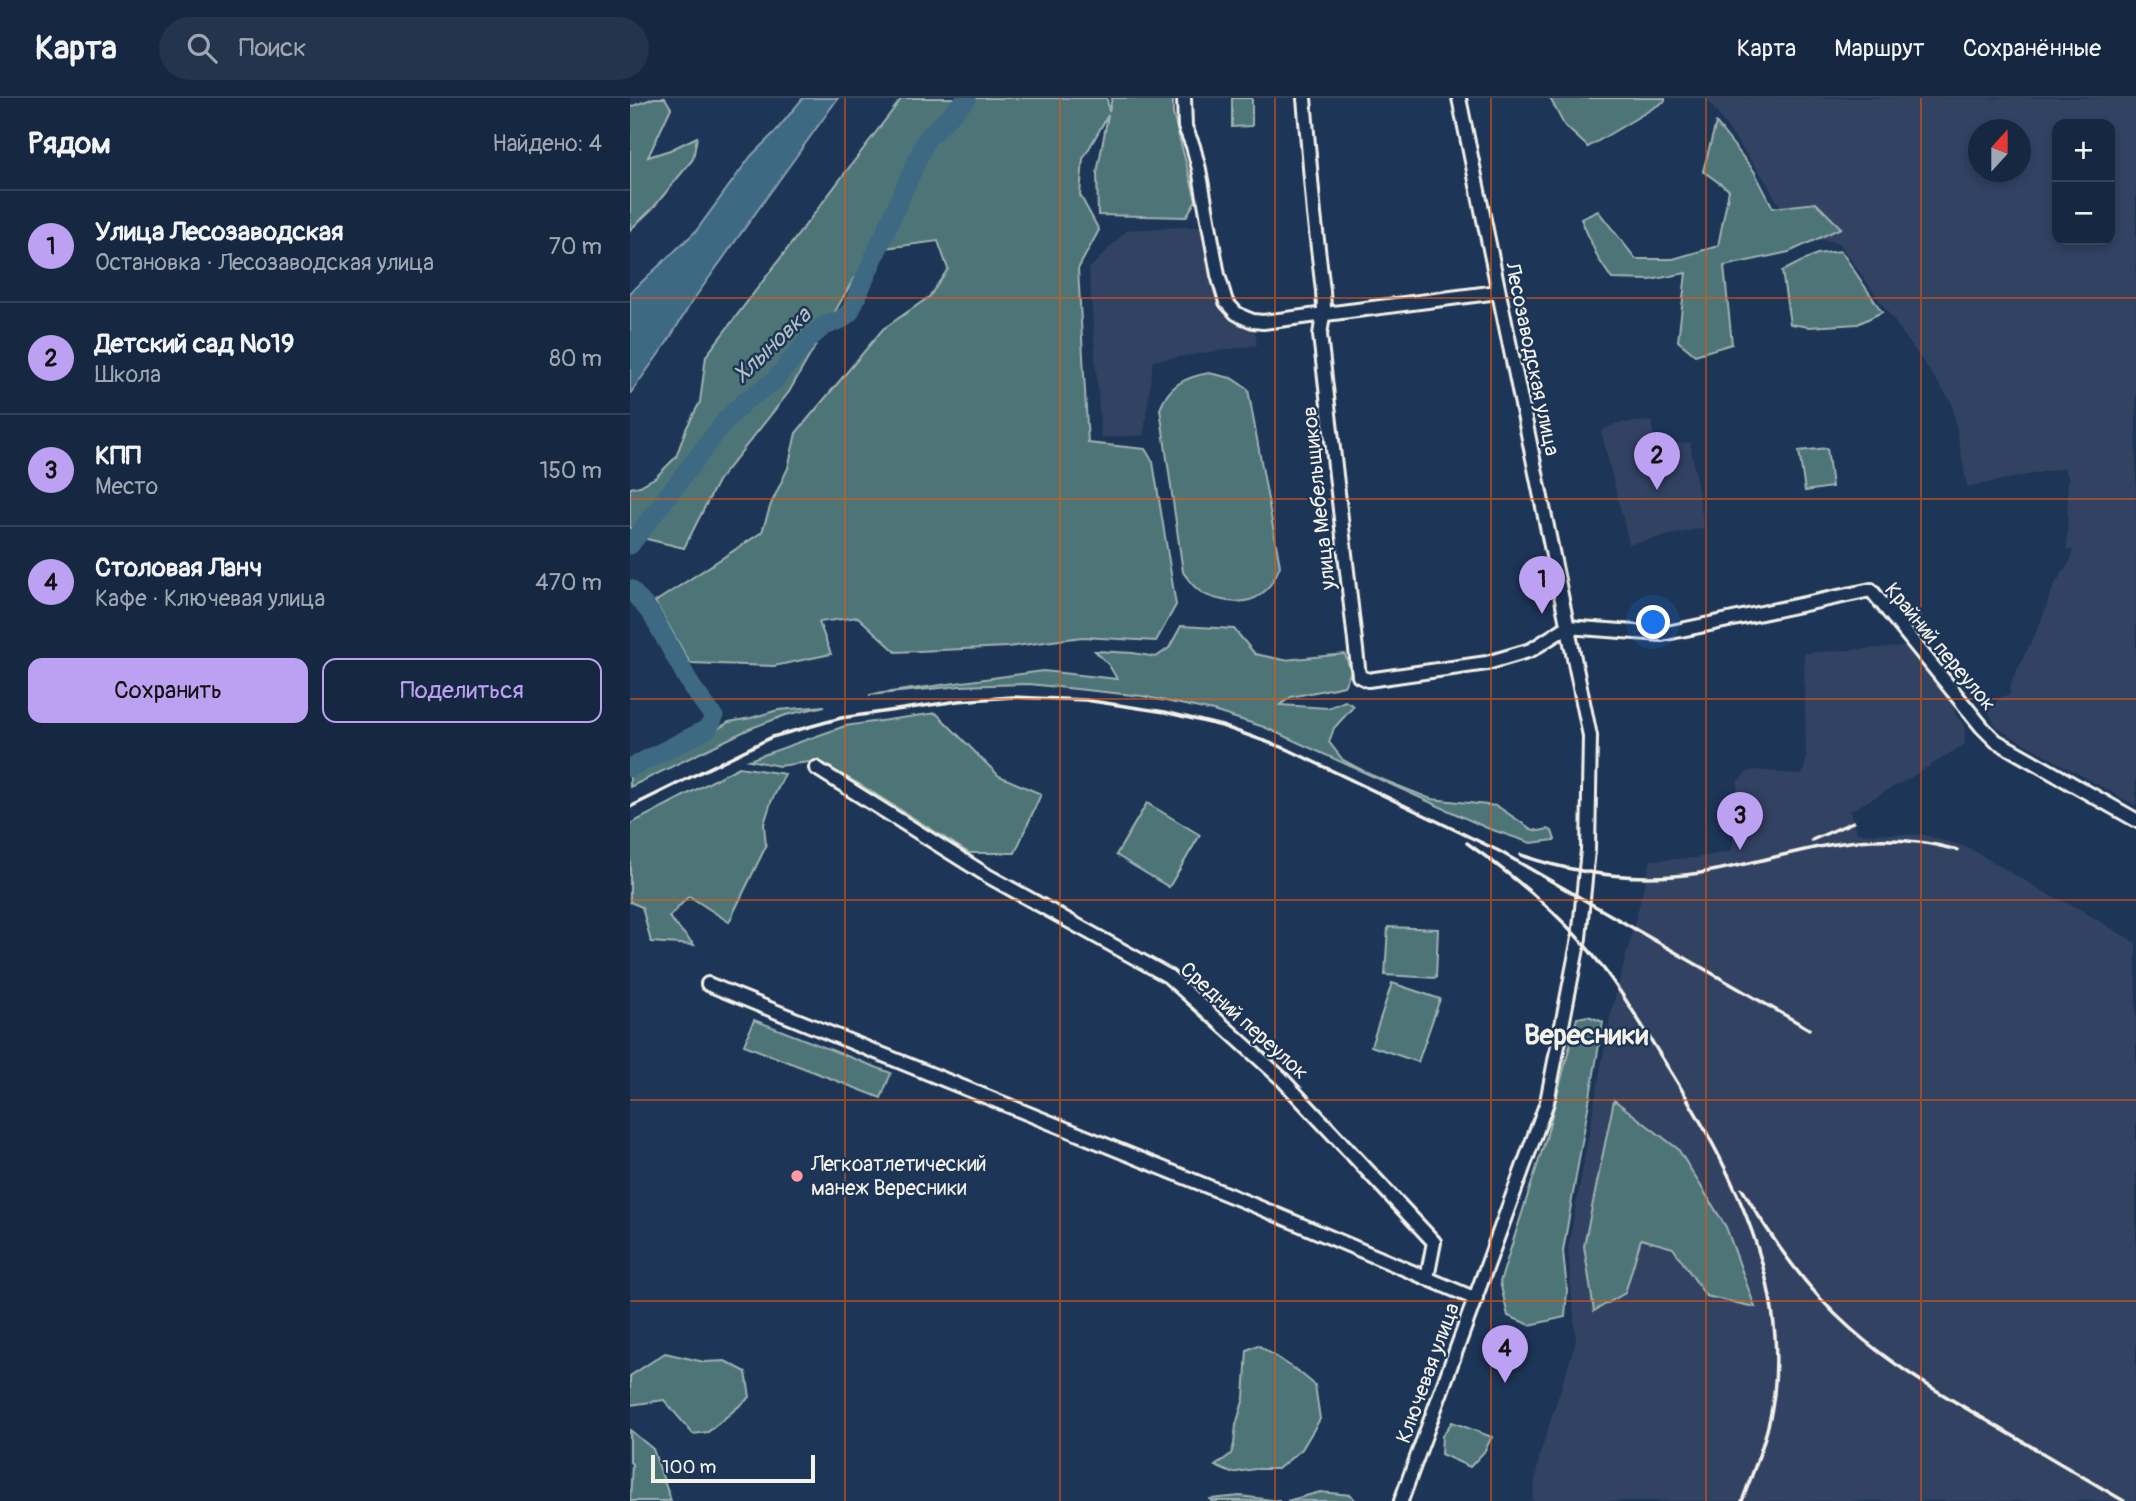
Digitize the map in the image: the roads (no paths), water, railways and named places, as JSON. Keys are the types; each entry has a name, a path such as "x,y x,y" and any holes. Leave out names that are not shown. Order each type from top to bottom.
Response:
{"street":[{"path":"1184,98 1184,122 1196,153 1218,275 1226,302 1236,313 1253,321 1263,321 1498,292"},
{"name":"улица Мебельщиков","path":"1304,98 1324,292 1320,335 1359,676 1368,680 1487,663 1531,650 1567,627"},
{"name":"Лесозаводская улица","path":"1459,98 1590,736 1588,850 1579,939 1547,1102 1491,1258"},
{"name":"Крайний переулок","path":"1567,627 1662,634 1871,590 1996,741 2136,820"},
{"name":"Средний переулок","path":"816,768 988,876 1168,976 1281,1078 1434,1242 1427,1278"},
{"path":"708,984 1256,1206 1476,1299"},
{"name":"Ключевая улица","path":"1401,1501 1491,1258"}],"waterway":[{"name":"Хлыновка","path":"630,545 725,421 745,401 774,381 810,338 824,326 840,320 850,312 926,140 967,98"},
{"name":"Хлыновка","path":"630,589 651,613 692,687 714,717 709,727 703,731 630,768"}],"railway":[{"path":"630,807 772,737 841,718 958,701 1012,697 1085,700 1165,712 1222,726 1287,749 1499,851 1809,1029"},
{"path":"1812,840 1853,822"},
{"path":"1521,855 1587,872 1654,877 1734,867 1827,845 1857,841 1922,842 1957,850"},
{"path":"1467,843 1540,900 1567,926 1602,967 1632,1009 1706,1131 1746,1215 1761,1258 1771,1303 1776,1348 1774,1394 1769,1422 1742,1501"},
{"path":"1742,1189 1804,1280 1834,1313 1866,1341 1933,1388 2124,1501"}],"place":[{"name":"Детский сад №19","path":"1657,490"},
{"name":"Улица Лесозаводская","path":"1542,614"},
{"name":"КПП","path":"1740,850"},
{"name":"Легкоатлетический манеж Вересники","path":"797,1176"},
{"name":"Столовая Ланч","path":"1505,1383"}],"district":[{"name":"Вересники","path":"1586,1035"}]}
